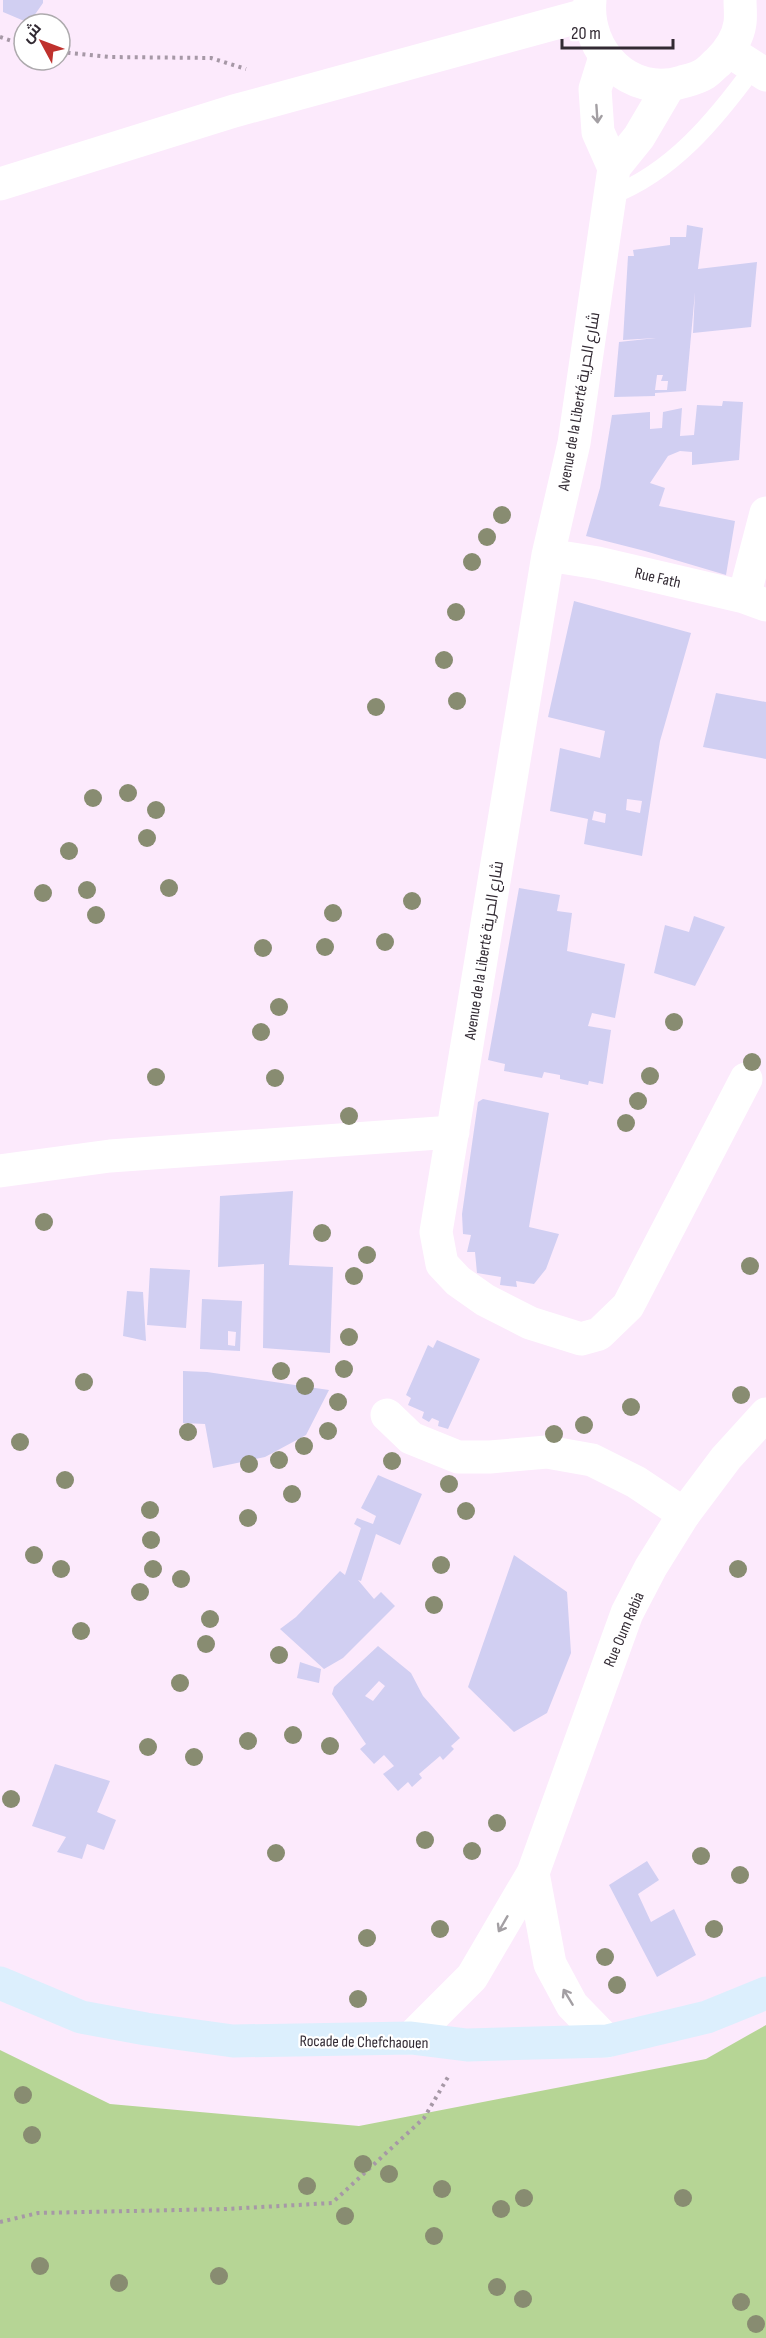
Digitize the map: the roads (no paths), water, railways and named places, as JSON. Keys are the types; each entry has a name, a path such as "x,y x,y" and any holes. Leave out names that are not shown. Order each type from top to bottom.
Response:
{"main road":[{"name":"Rocade de Chefchaouen","path":"0,1983 81,2017 146,2029 222,2039 411,2038 467,2044 607,2041 706,2016 766,1993"}],"street":[{"path":"0,184 590,7 593,37 605,57 622,74 645,83 669,86 750,64 740,24 740,0"},
{"path":"605,57 595,89 598,132 612,182"},
{"path":"612,182 669,86"},
{"name":"Avenue de la Liberté شارع الحرية","path":"612,182 574,443 548,555 436,1232 442,1264 458,1281 485,1300 530,1323 581,1339 598,1334 628,1306 746,1079"},
{"path":"755,601 766,513"},
{"name":"Rue Fath","path":"548,555 598,563 755,601"},
{"path":"0,1171 110,1156 453,1132"},
{"name":"Rue Oum Rabia","path":"411,2038 472,1977 533,1874 627,1613 651,1567 684,1514 726,1458 766,1414"},
{"path":"387,1415 411,1438 458,1457 547,1452 592,1460 636,1482 684,1514"},
{"path":"533,1874 550,1964 572,2005 607,2041"}],"lane":[{"path":"612,182 633,187 677,155 718,113 750,64"}]}
